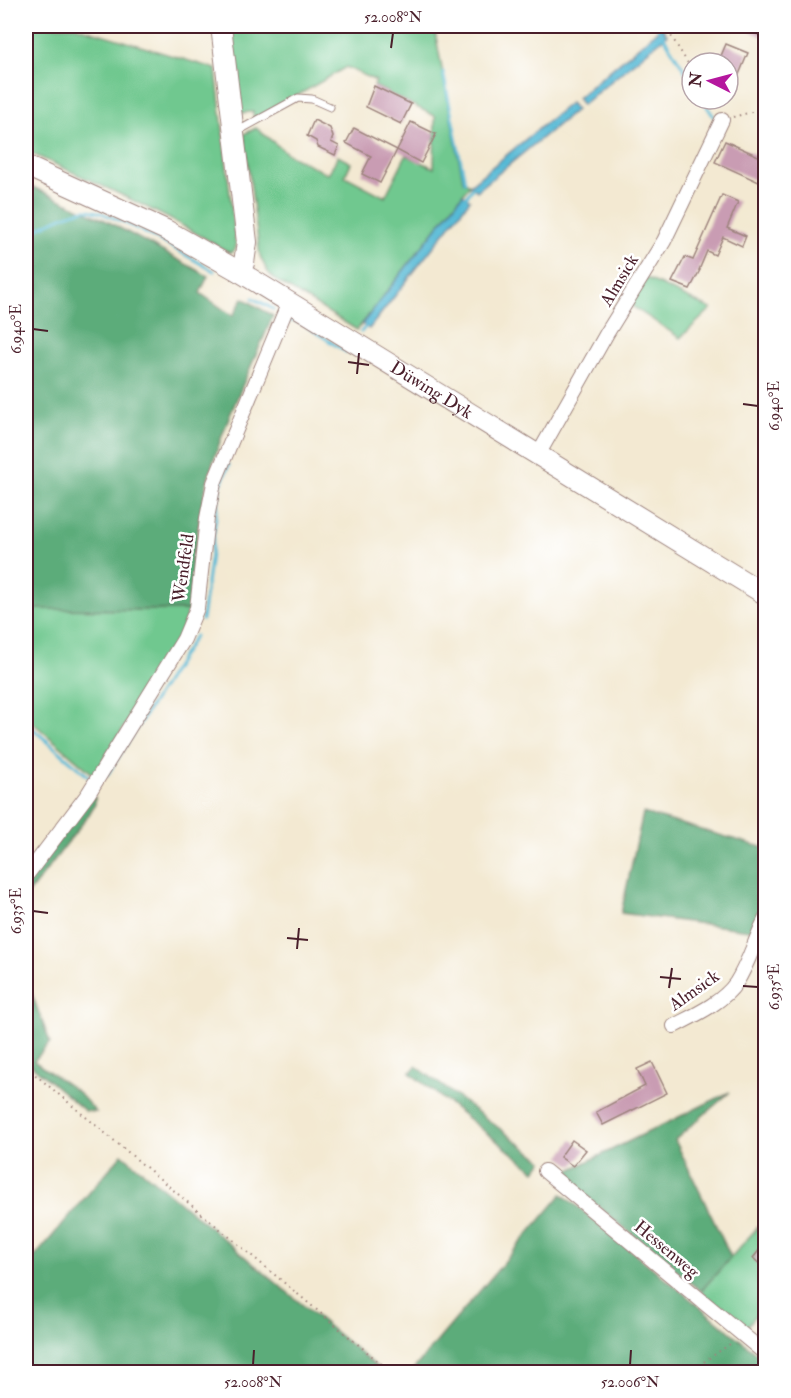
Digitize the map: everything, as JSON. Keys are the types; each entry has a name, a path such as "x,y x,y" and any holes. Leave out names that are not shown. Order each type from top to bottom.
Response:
{"street":[{"path":"221,26 247,242 244,263 240,272"},
{"name":"Almsick","path":"538,455 607,333 664,241 722,120"},
{"name":"Düwing Dyk","path":"26,166 147,220 240,272 765,595"},
{"name":"Wendfeld","path":"26,876 88,794 184,639 197,608 207,518 214,483 289,302"},
{"name":"Almsick","path":"674,1026 725,995 736,982 765,918"},
{"name":"Hessenweg","path":"545,1171 765,1354"}],"lane":[{"path":"234,133 298,98 312,99 330,107"}],"path":[{"path":"665,26 680,51"},
{"path":"722,120 765,108"},
{"path":"26,1067 391,1372"},
{"path":"689,1372 743,1335"}],"green space":[{"path":"26,26 75,26 216,69 236,248 230,253 155,212 26,151"},
{"path":"230,26 434,26 463,181 470,185 357,330 275,280 267,271 260,256 244,134 256,128 288,154 328,174 338,156 351,163 345,176 385,197 406,155 434,168 435,116 374,86 376,81 346,67 254,121 253,112 241,113"},
{"path":"26,184 107,221 208,276 200,293 233,316 243,298 273,316 228,419 207,483 198,530 189,610 26,609"},
{"path":"646,278 711,309 680,338 629,304"},
{"path":"26,609 189,610 175,646 94,775 26,717"},
{"path":"95,797 95,804 88,816 26,897 26,884 88,798"},
{"path":"643,813 765,848 765,912 756,931 621,913"},
{"path":"26,979 50,1042 34,1061 78,1092 96,1112 85,1111 26,1061"},
{"path":"416,1066 543,1161 535,1171 410,1073"},
{"path":"730,1092 675,1140 731,1257 701,1291 560,1175"},
{"path":"122,1154 383,1372 26,1372 26,1267"},
{"path":"562,1194 766,1361 765,1372 411,1372"},
{"path":"765,1219 765,1243 753,1258 765,1269 765,1303 746,1328 701,1291"}],"water":[{"path":"662,27 667,35 582,105 577,98"},
{"path":"570,103 576,110 477,191 470,185"},
{"path":"463,194 470,200 369,329 362,324"}],"building":[{"path":"739,26 765,26 765,38"},
{"path":"726,44 748,53 740,72 740,51 723,51"},
{"path":"374,86 411,104 401,124 366,107"},
{"path":"314,120 330,128 333,137 331,142 339,146 335,155 318,147 316,141 307,136"},
{"path":"411,122 436,134 421,163 397,150"},
{"path":"354,128 397,150 380,183 362,174 371,156 346,143"},
{"path":"725,141 765,159 765,173 761,183 715,162"},
{"path":"722,195 738,202 727,228 746,236 742,246 723,237 715,255 707,251 690,289 672,282 685,257 693,260"},
{"path":"652,1062 667,1093 603,1125 596,1112 645,1086 637,1069"},
{"path":"572,1140 586,1150 573,1166 560,1157"},
{"path":"765,1243 765,1269 753,1258"}],"waterway":[{"path":"657,26 680,63"},
{"path":"443,72 465,182"},
{"path":"710,111 714,117"},
{"path":"464,200 474,186"},
{"path":"26,235 70,214 85,210 95,211 129,225 214,271"},
{"path":"253,298 273,309"},
{"path":"287,322 293,320 302,323 346,352"},
{"path":"361,332 368,324"},
{"path":"202,620 220,487 229,465"},
{"path":"107,775 195,636"},
{"path":"26,723 89,777"}]}
